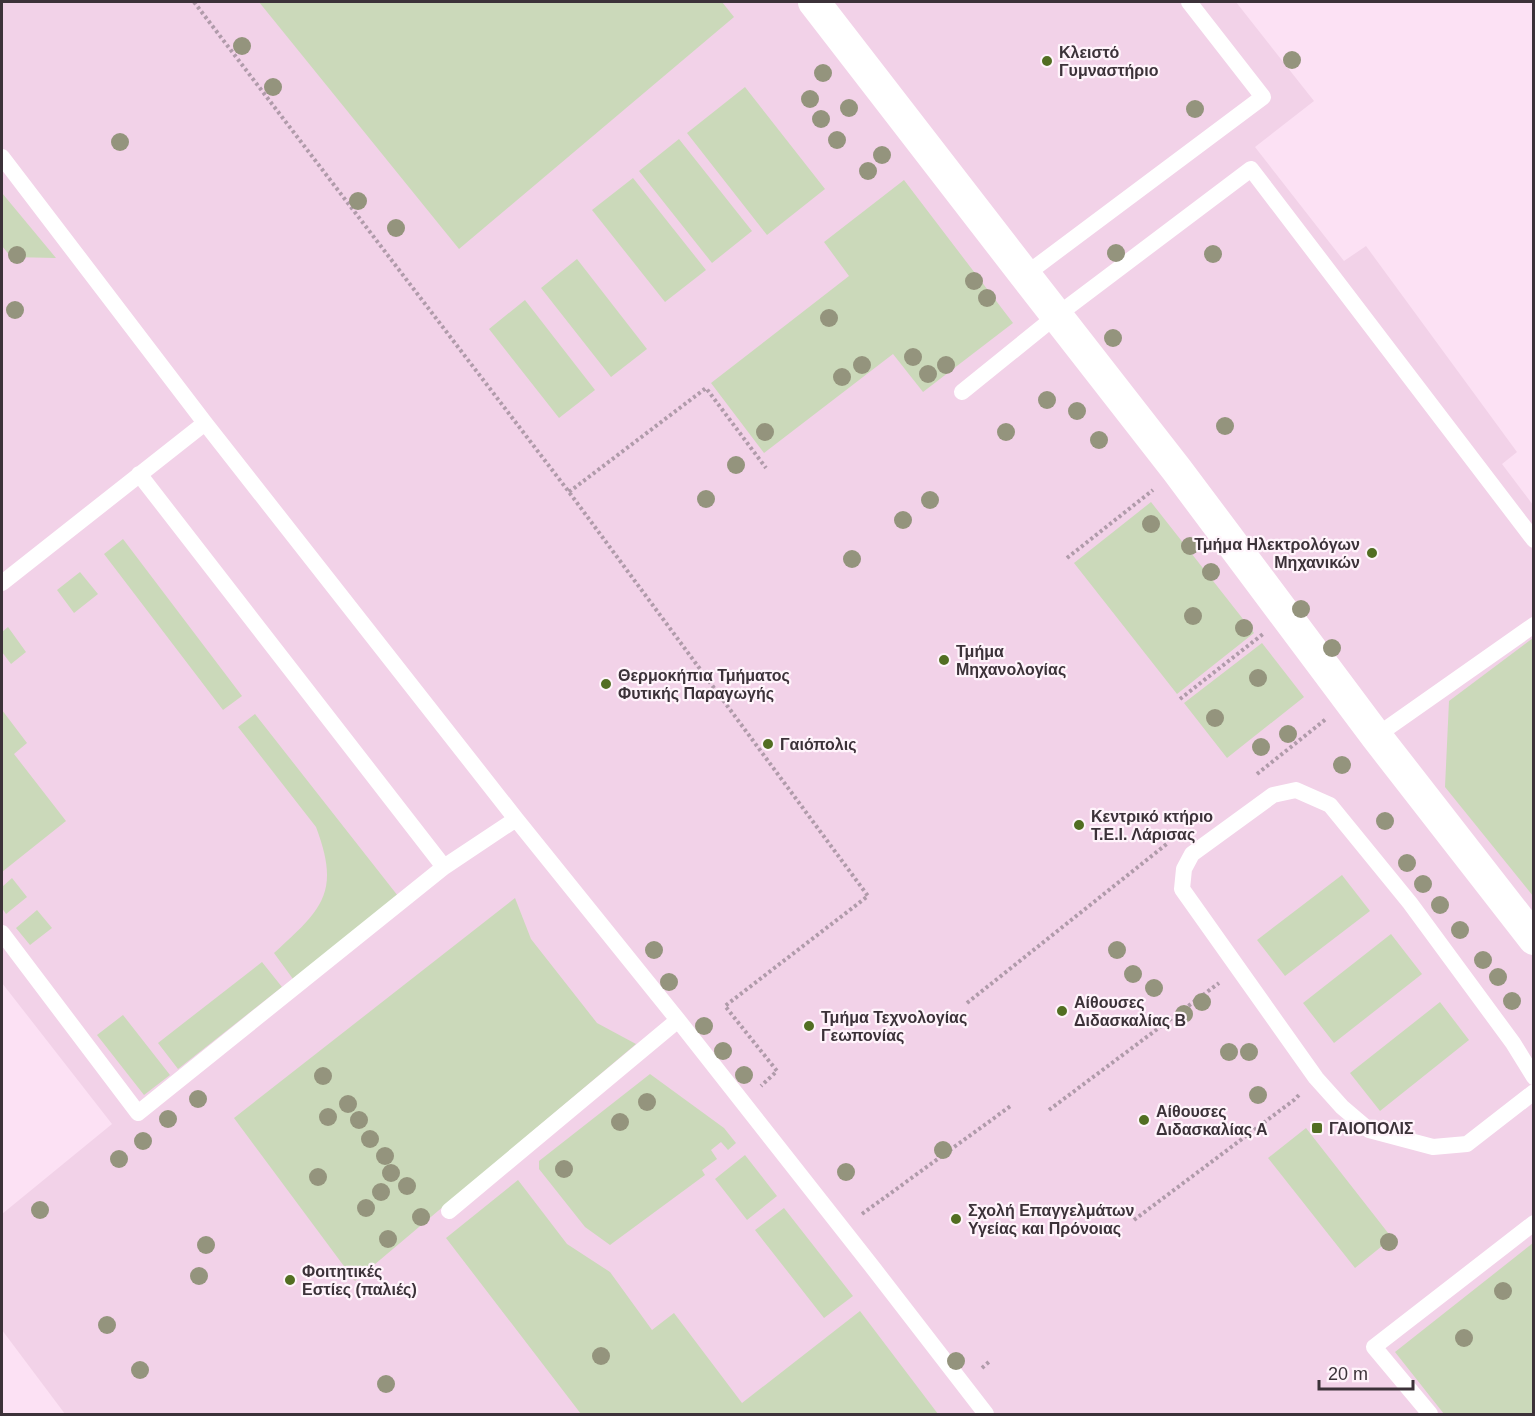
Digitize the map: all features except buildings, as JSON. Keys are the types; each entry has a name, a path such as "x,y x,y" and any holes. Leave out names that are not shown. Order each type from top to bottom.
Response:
{"street":[{"path":"820,4 1533,939"}],"lane":[{"path":"1025,275 1263,97 1189,2"},
{"path":"2,157 205,423 516,819 743,1102 986,1414"},
{"path":"962,392 1056,316 1251,169 1533,540"},
{"path":"2,583 205,423"},
{"path":"139,474 444,867"},
{"path":"1376,736 1533,625"},
{"path":"1533,1077 1513,1043 1410,903 1330,805 1296,790 1273,795 1192,854 1184,869 1182,889 1316,1078 1342,1107 1369,1130 1433,1147 1467,1144 1533,1092"},
{"path":"2,933 138,1113 444,867 516,819"},
{"path":"449,1211 678,1020"},
{"path":"1430,1414 1374,1347 1533,1223"}],"path":[{"path":"194,2 569,492 868,896 725,1006 777,1071 743,1102"},
{"path":"569,492 706,388 766,468"},
{"path":"1067,558 1177,470"},
{"path":"1180,699 1263,634"},
{"path":"1254,776 1328,717"},
{"path":"966,1003 1170,842"},
{"path":"1049,1110 1238,968"},
{"path":"1134,1220 1294,1100 1316,1078"},
{"path":"862,1215 1012,1105"}],"shaded area":[{"name":"Γαιόπολις","path":"2,2 1236,2 1314,101 1255,147 1344,261 1366,246 1517,452 1502,464 1533,505 1533,1414 65,1414 2,1330 2,1214 112,1124 2,983"}],"green space":[{"path":"259,2 722,2 734,17 459,249"},
{"path":"745,87 825,189 767,235 687,133"},
{"path":"679,139 752,231 712,263 639,171"},
{"path":"633,178 706,270 665,302 592,210"},
{"path":"904,180 1013,323 923,392 893,354 764,453 711,383 849,276 824,242"},
{"path":"2,193 56,258 11,257 2,246"},
{"path":"577,259 647,349 611,377 541,288"},
{"path":"525,300 595,390 559,418 489,329"},
{"path":"1151,502 1254,633 1177,694 1074,563"},
{"path":"123,539 242,696 223,710 104,554"},
{"path":"80,572 98,594 74,613 57,590"},
{"path":"8,627 26,652 11,664 2,652 2,632"},
{"path":"1533,638 1533,896 1445,787 1449,701"},
{"path":"1262,643 1304,697 1227,758 1184,703"},
{"path":"2,710 27,743 14,754 66,821 2,872"},
{"path":"255,714 398,896 293,979 274,953 315,911 326,884 327,868 316,827 238,727"},
{"path":"1342,875 1370,911 1285,976 1257,940"},
{"path":"12,878 27,897 6,914 2,908 2,887"},
{"path":"515,898 531,939 597,1023 636,1044 355,1281 234,1118"},
{"path":"37,910 52,928 30,945 16,928"},
{"path":"1391,934 1422,974 1334,1043 1303,1003"},
{"path":"262,962 282,987 178,1069 158,1043"},
{"path":"1440,1002 1469,1040 1380,1111 1350,1073"},
{"path":"123,1015 170,1075 144,1095 97,1035"},
{"path":"650,1074 724,1128 736,1143 728,1150 721,1142 711,1150 717,1159 702,1170 705,1175 610,1245 585,1227 539,1169 539,1161"},
{"path":"1306,1128 1392,1238 1355,1268 1268,1158"},
{"path":"745,1155 777,1196 747,1220 715,1179"},
{"path":"518,1180 567,1244 610,1272 652,1330 674,1313 742,1403 860,1311 938,1414 581,1414 446,1238"},
{"path":"784,1208 853,1296 824,1318 755,1230"},
{"path":"1533,1243 1533,1414 1444,1414 1395,1352"}],"place":[{"name":"Κλειστό Γυμναστήριο","path":"1047,61"},
{"name":"Τμήμα Ηλεκτρολόγων Μηχανικών","path":"1372,553"},
{"name":"Τμήμα Μηχανολογίας","path":"944,660"},
{"name":"Θερμοκήπια Τμήματος Φυτικής Παραγωγής","path":"606,684"},
{"name":"Γαιόπολις","path":"768,744"},
{"name":"Κεντρικό κτήριο Τ.Ε.Ι. Λάρισας","path":"1079,825"},
{"name":"Αίθουσες Διδασκαλίας Β","path":"1062,1011"},
{"name":"Τμήμα Τεχνολογίας Γεωπονίας","path":"809,1026"},
{"name":"Αίθουσες Διδασκαλίας Α","path":"1144,1120"},
{"name":"ΓΑΙΟΠΟΛΙΣ","path":"1317,1128"},
{"name":"Σχολή Επαγγελμάτων Υγείας και Πρόνοιας","path":"956,1219"},
{"name":"Φοιτητικές Εστίες (παλιές)","path":"290,1280"}]}
